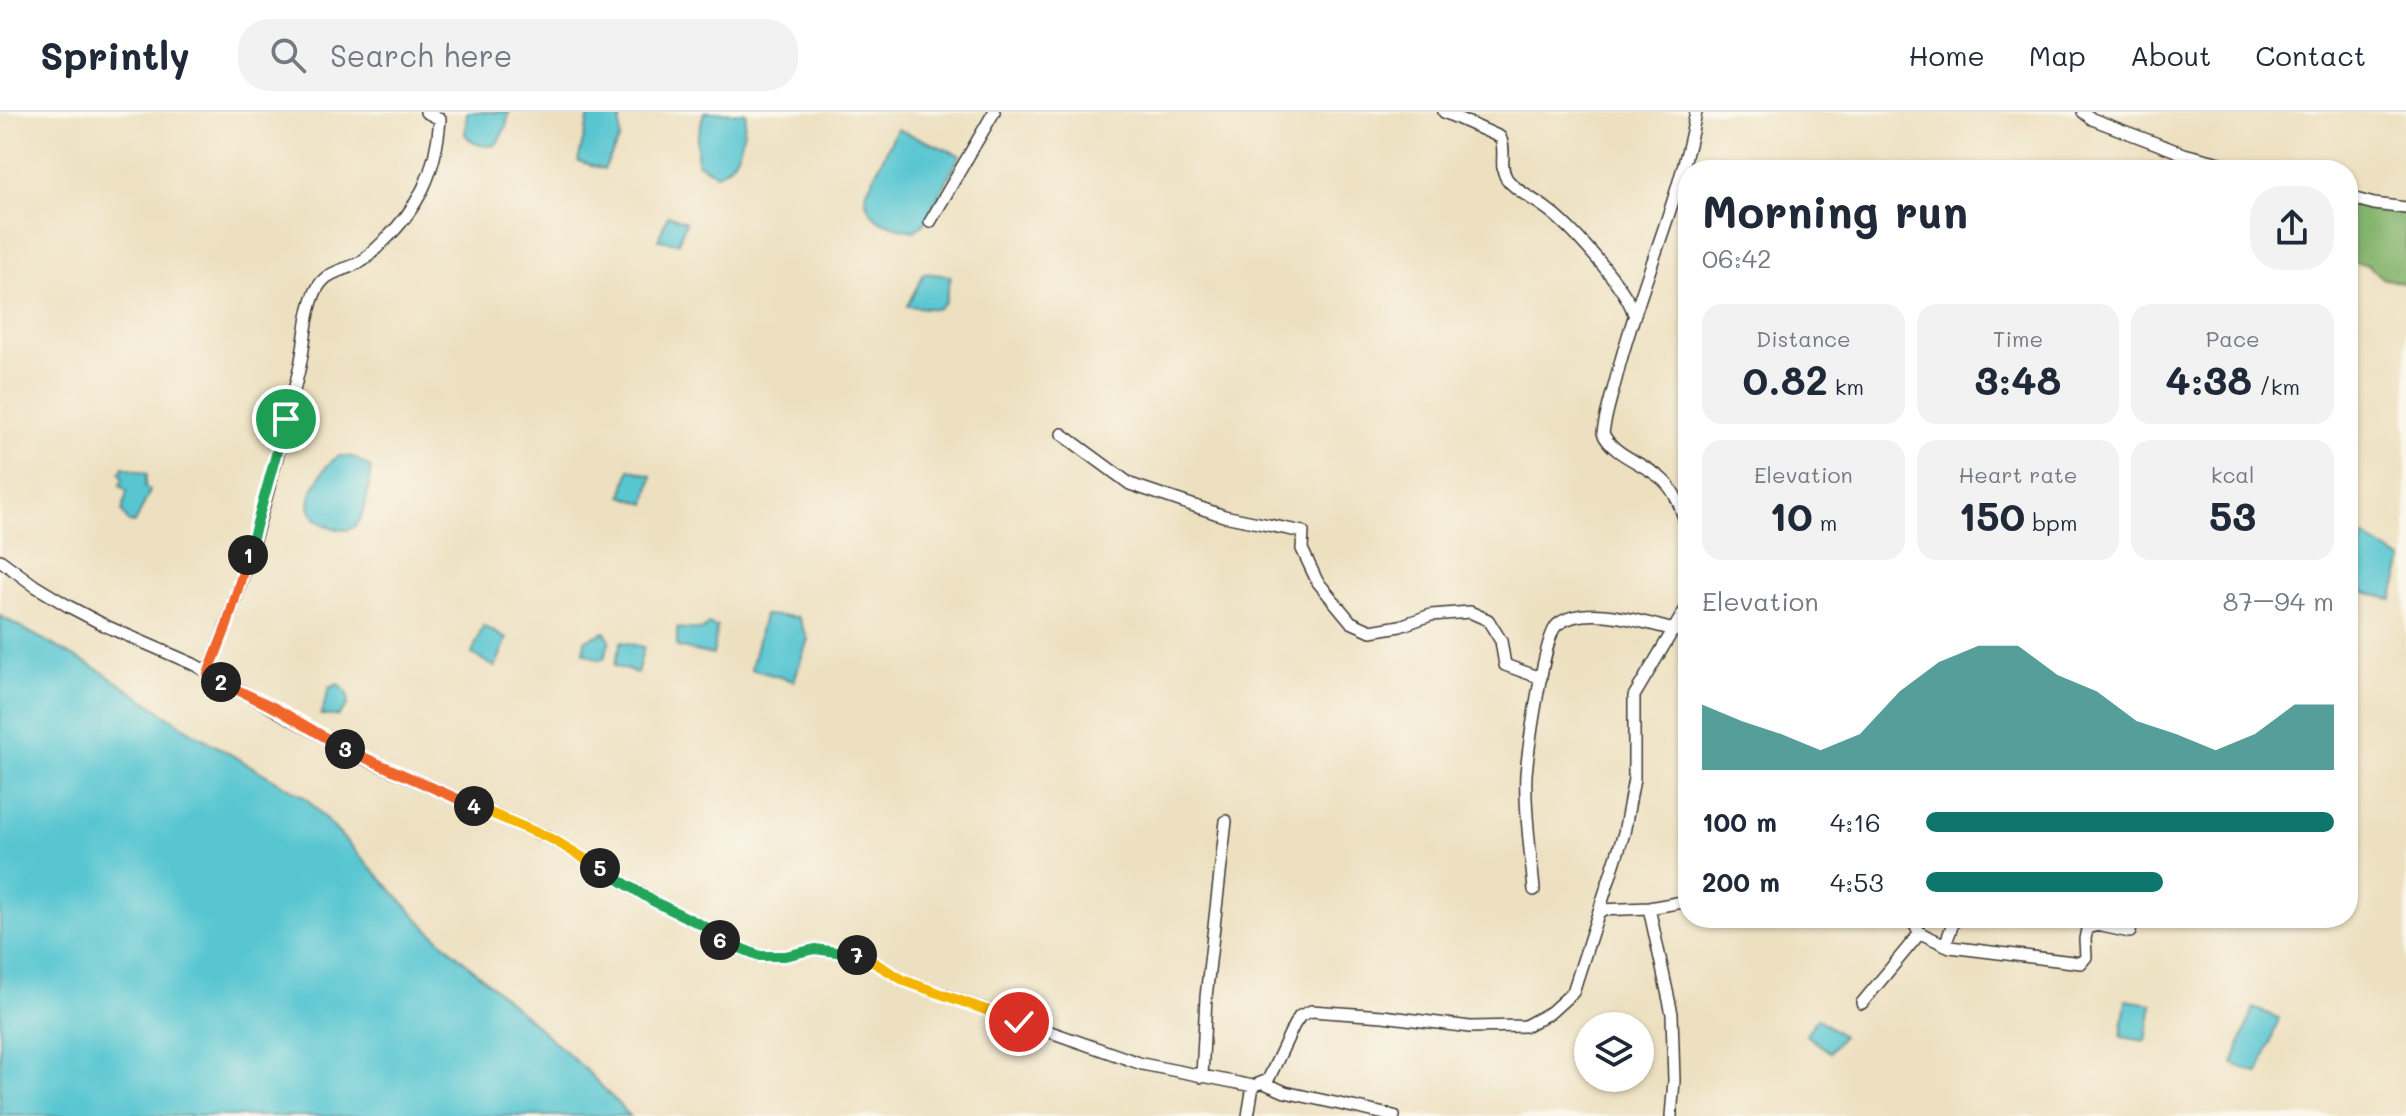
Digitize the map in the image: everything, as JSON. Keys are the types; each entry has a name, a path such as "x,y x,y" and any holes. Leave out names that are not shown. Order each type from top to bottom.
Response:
{"street":[{"path":"208,674 227,625 267,489 300,368 313,295 330,273 361,262 404,222 435,160 440,119 426,112"},
{"path":"930,222 994,112"},
{"path":"1444,112 1500,137 1506,178 1549,210 1592,253 1629,298 1634,313"},
{"path":"1685,160 1696,112"},
{"path":"2083,112 2092,119 2208,160"},
{"path":"1678,181 1634,313 1603,433 1607,442 1651,471 1678,500"},
{"path":"2358,200 2406,208"},
{"path":"1062,434 1130,484 1224,516 1303,532 1302,549 1317,581 1351,622 1371,631 1400,626 1431,615 1470,612 1488,620 1501,641 1505,665 1541,678"},
{"path":"0,560 68,606 193,664 354,754 554,840 653,901 710,929 721,941 760,956 785,956 815,949 856,955 905,981 1142,1064 1202,1077 1258,1084 1394,1116"},
{"path":"1534,890 1526,776 1541,678 1552,631 1558,624 1579,617 1610,615 1678,632"},
{"path":"1258,1084 1268,1080 1300,1016 1311,1011 1470,1027 1525,1026 1551,1012 1573,992 1624,833 1634,779 1634,696 1678,622"},
{"path":"1202,1077 1206,997 1226,821"},
{"path":"1600,910 1649,908 1678,903"},
{"path":"1649,908 1672,1014 1674,1081 1671,1116"},
{"path":"1917,928 1920,933 1945,945 2081,963 2086,957 2085,939 2090,928"},
{"path":"1945,945 1951,928"},
{"path":"2111,928 2130,932 2131,928"},
{"path":"1862,1003 1920,933"},
{"path":"1248,1116 1258,1084"}],"green space":[{"path":"2358,200 2406,207 2406,284 2382,278 2368,265 2358,264"}],"water":[{"path":"467,112 509,112 506,127 496,145 478,144 465,134"},
{"path":"590,112 620,116 620,138 604,169 578,161"},
{"path":"704,112 746,113 736,157 731,165 716,174 697,163 697,140"},
{"path":"897,129 960,155 924,224 914,231 889,225 875,217 865,195"},
{"path":"668,215 686,222 678,243 658,240"},
{"path":"924,273 951,276 945,302 937,309 907,306"},
{"path":"339,456 353,457 371,468 363,512 357,524 345,530 317,520 309,505 323,472"},
{"path":"123,467 147,474 145,487 150,491 135,523 129,522 122,512 127,491 120,485"},
{"path":"630,469 652,476 646,504 622,496"},
{"path":"2363,536 2403,560 2392,600 2358,590 2358,563"},
{"path":"764,615 798,617 808,639 794,681 751,669"},
{"path":"0,616 101,671 187,729 306,798 427,928 587,1071 630,1116 0,1116"},
{"path":"708,624 717,627 713,655 677,647 677,628 703,630"},
{"path":"483,626 507,639 495,667 472,654"},
{"path":"605,632 610,640 604,658 600,660 584,653 585,640"},
{"path":"621,642 644,647 637,673 614,666"},
{"path":"339,684 347,693 348,704 338,716 321,715 329,688"},
{"path":"2126,1000 2152,1004 2146,1041 2121,1037"},
{"path":"2253,1008 2279,1018 2259,1074 2233,1064"},
{"path":"1817,1018 1842,1036 1830,1052 1806,1035"}],"route":[{"path":"286,419 227,625 208,674 277,709 354,754 554,840 653,901 710,929 721,941 760,956 785,956 815,949 856,955 905,981 1019,1022"}]}
